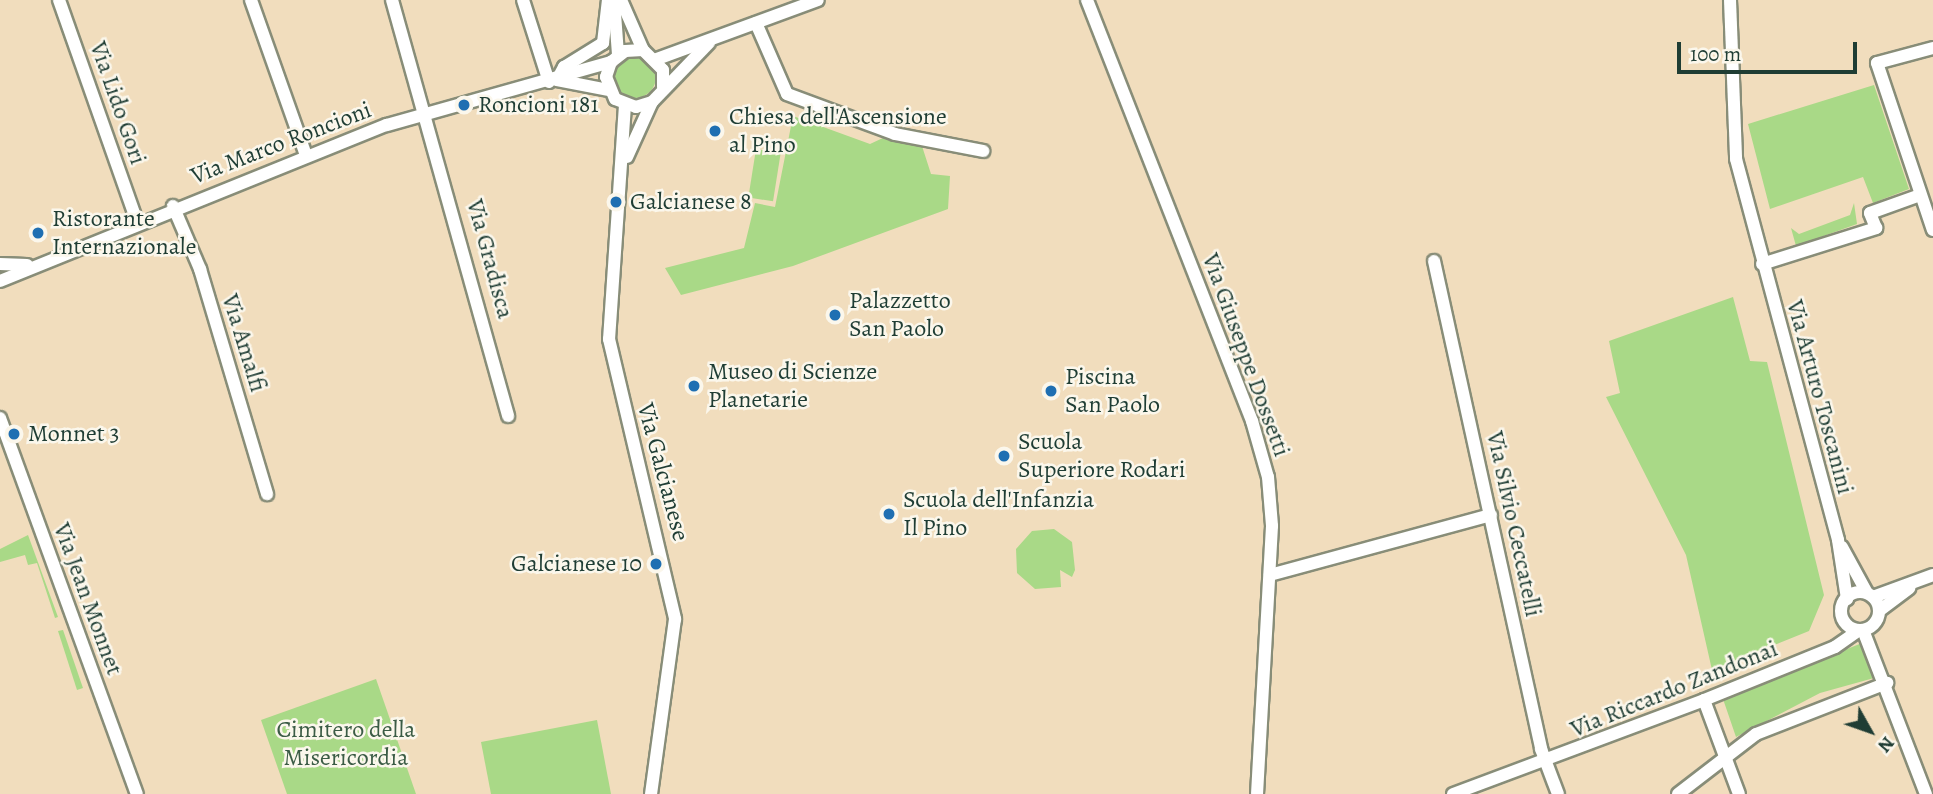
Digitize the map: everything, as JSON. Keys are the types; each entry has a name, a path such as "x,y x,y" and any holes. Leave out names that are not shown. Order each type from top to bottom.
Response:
{"street":[{"name":"Via Lido Gori","path":"59,0 137,221"},
{"path":"251,0 306,155"},
{"name":"Via Gradisca","path":"392,0 428,114 508,416"},
{"path":"523,0 553,81"},
{"path":"553,81 564,66 603,43 608,0"},
{"path":"614,0 614,59 609,90 625,106 652,102"},
{"path":"621,0 643,50 657,59 663,86"},
{"name":"Via Galcianese","path":"657,59 710,42 818,0"},
{"name":"Via Giuseppe Dossetti","path":"1087,0 1252,421 1271,495 1270,575 1253,791"},
{"name":"Via Arturo Toscanini","path":"1730,0 1736,159 1838,540 1847,599 1845,621"},
{"path":"756,23 787,94 895,134 983,151"},
{"name":"Via Galcianese","path":"625,160 652,102 663,86 710,42"},
{"path":"1933,48 1877,63 1933,230"},
{"path":"614,59 643,50"},
{"name":"Via Marco Roncioni","path":"0,281 28,265 306,155 428,114 553,81 614,59"},
{"name":"Via Marco Roncioni","path":"553,81 609,90"},
{"name":"Via Galcianese","path":"625,106 625,160 612,368 670,578 676,619 652,794"},
{"path":"1762,264 1876,228 1870,213 1920,195"},
{"name":"Via Amalfi","path":"173,206 200,269 267,494"},
{"name":"Via Silvio Ceccatelli","path":"1434,261 1545,763 1558,794"},
{"name":"Via Marco Roncioni","path":"0,264 28,265"},
{"name":"Via Jean Monnet","path":"0,418 137,794"},
{"path":"1270,575 1491,515"},
{"name":"Via Arturo Toscanini","path":"1838,540 1879,611"},
{"path":"1861,630 1879,611 1933,575"},
{"path":"1847,599 1910,588"},
{"path":"1845,621 1861,630 1886,682 1926,794"},
{"name":"Via Riccardo Zandonai","path":"1818,653 1845,621"},
{"name":"Via Riccardo Zandonai","path":"1453,794 1545,763 1704,700 1818,653 1861,630"},
{"path":"1678,794 1722,757 1787,719 1886,682"},
{"path":"1704,700 1722,757 1739,794"}],"green space":[{"path":"635,56 650,62 656,77 650,92 635,98 620,92 614,77 620,62"},
{"path":"1874,85 1909,189 1873,203 1863,177 1770,209 1748,124"},
{"path":"793,116 870,144 885,137 922,146 931,174 950,176 948,209 793,266 681,295 665,268 744,248 755,203 775,207"},
{"path":"756,149 781,153 773,201 748,197"},
{"path":"1854,203 1857,224 1796,246 1791,228 1799,234 1850,215"},
{"path":"1733,297 1750,361 1767,362 1824,595 1809,631 1712,670 1686,555 1606,397 1620,393 1609,341"},
{"path":"1054,529 1072,542 1075,570 1072,577 1060,570 1061,587 1035,589 1017,573 1016,549 1032,531"},
{"path":"28,535 58,617 55,618 37,563 28,565 25,555 0,562 0,549"},
{"path":"63,630 83,688 77,690 58,631"},
{"path":"1862,643 1874,678 1820,693 1736,737 1723,699"},
{"name":"Cimitero della Misericordia","path":"376,679 416,794 287,794 261,720"},
{"path":"597,720 611,794 491,794 481,742"}],"place":[{"name":"Roncioni 181","path":"464,105"},
{"name":"Chiesa dell'Ascensione al Pino","path":"715,131"},
{"name":"Galcianese 8","path":"616,202"},
{"name":"Ristorante Internazionale","path":"38,233"},
{"name":"Palazzetto San Paolo","path":"835,315"},
{"name":"Museo di Scienze Planetarie","path":"694,386"},
{"name":"Piscina San Paolo","path":"1051,391"},
{"name":"Monnet 3","path":"14,434"},
{"name":"Scuola Superiore Rodari","path":"1004,456"},
{"name":"Scuola dell'Infanzia Il Pino","path":"889,514"},
{"name":"Galcianese 10","path":"656,564"}]}
